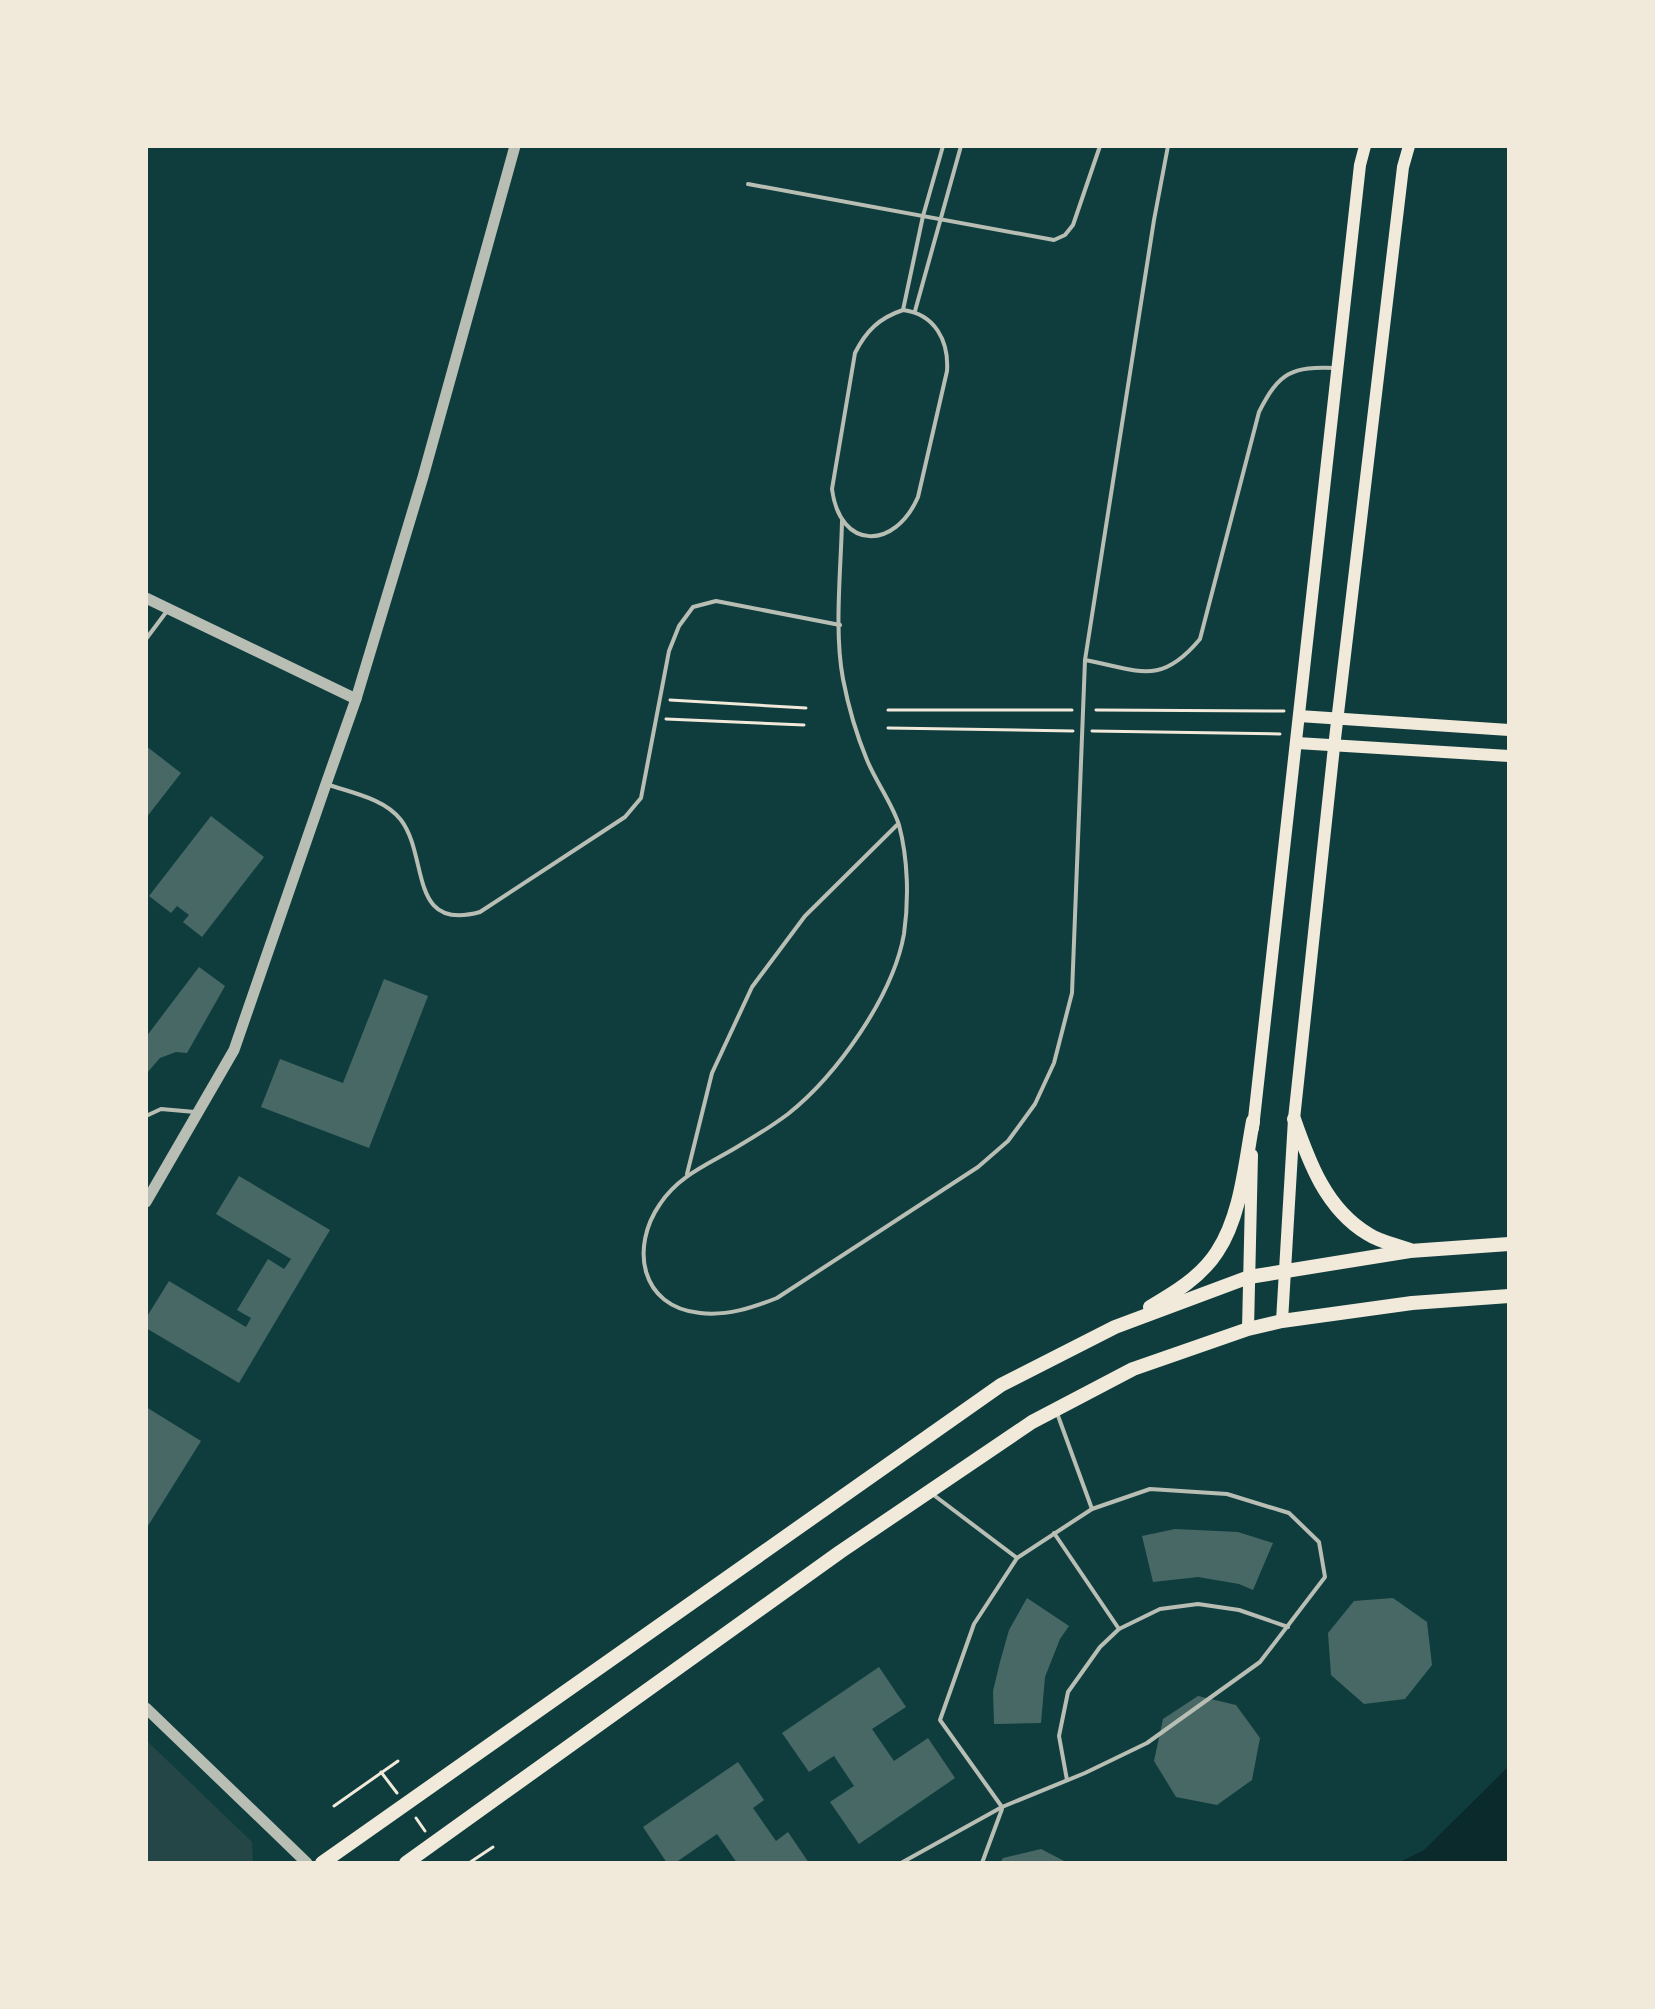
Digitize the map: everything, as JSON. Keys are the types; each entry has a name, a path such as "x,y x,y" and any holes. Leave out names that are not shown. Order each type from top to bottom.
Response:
{"main road":[{"path":"1248,1329 1253,1121 1297,743 1293,714 1338,368 1360,165 1365,146"},
{"path":"1282,1321 1294,1119 1334,747 1403,167 1409,146"},
{"path":"1293,714 1509,730"},
{"path":"1297,743 1509,756"},
{"path":"1294,1119 1309,1163 1334,1204 1368,1235 1410,1251"},
{"path":"322,1863 1001,1385 1115,1327 1172,1294 1197,1275 1217,1252 1231,1221 1253,1121"},
{"path":"1115,1327 1249,1277 1410,1251 1509,1244"},
{"path":"406,1863 840,1552 1032,1422 1133,1369 1248,1329 1282,1321 1412,1303 1509,1296"}],"street":[{"path":"146,1202 234,1050 356,699 423,477 515,146"},
{"path":"146,598 356,699"},
{"path":"146,1708 307,1863"}],"lane":[{"path":"903,310 923,216 943,146"},
{"path":"915,311 961,146"},
{"path":"748,184 1054,240 1065,235 1073,225 1100,146"},
{"path":"842,521 840,625 843,678 866,758 898,824 907,900 903,936 888,984 859,1033 831,1071 788,1114 687,1174 662,1200 649,1220 642,1247 643,1269 654,1288 673,1305 700,1313 743,1311 777,1298 978,1167 1008,1141 1035,1104 1054,1063 1072,993 1085,660 1168,146"},
{"path":"903,310 915,311 937,328 945,342 947,371 918,497 911,512 888,534 873,538 858,534 842,521 834,504 832,489 855,353 864,336 889,315 903,310"},
{"path":"1085,660 1147,672 1170,668 1200,639 1259,412 1270,391 1285,374 1305,367 1338,368"},
{"path":"326,784 383,804 400,819 414,843 424,894 442,912 462,917 480,912 625,817 641,798 669,651 679,626 693,607 716,601 840,625"},
{"path":"146,639 168,609"},
{"path":"687,1174 712,1073 752,987 805,916 898,824"},
{"path":"146,1116 161,1109 198,1112"},
{"path":"1056,1410 1092,1509"},
{"path":"901,1863 1002,1807 1147,1743 1260,1662 1325,1577 1319,1542 1289,1513 1227,1494 1150,1489 1092,1509 1017,1558 974,1624 940,1720 1002,1807"},
{"path":"930,1491 1017,1558"},
{"path":"1054,1533 1119,1629"},
{"path":"1067,1780 1059,1736 1068,1692 1100,1647 1119,1629 1160,1609 1198,1604 1239,1610 1288,1627"},
{"path":"982,1863 1002,1807"}],"path":[{"path":"659,699 806,708"},
{"path":"888,710 1058,710"},
{"path":"1101,710 1293,714"},
{"path":"655,719 804,725"},
{"path":"888,728 1058,731"},
{"path":"1102,731 1285,734"},
{"path":"334,1806 398,1761"},
{"path":"469,1863 493,1847"}],"shaded area":[{"path":"146,1740 252,1842 253,1863 146,1863"},
{"path":"1509,1766 1509,1863 1398,1863 1424,1850"}],"building":[{"path":"146,746 181,773 146,818"},
{"path":"211,816 264,857 202,937 183,922 189,915 177,906 171,913 149,896"},
{"path":"199,967 225,986 187,1053 176,1052 160,1058 146,1074 146,1037"},
{"path":"384,979 428,996 369,1148 261,1107 280,1059 343,1083"},
{"path":"239,1176 330,1230 239,1383 146,1328 146,1318 169,1281 246,1327 251,1318 237,1310 268,1259 284,1269 291,1259 216,1214"},
{"path":"146,1407 201,1441 146,1529"},
{"path":"1175,1529 1238,1532 1273,1543 1253,1590 1239,1584 1198,1577 1153,1582 1142,1536"},
{"path":"1027,1598 1069,1626 1060,1639 1045,1677 1041,1723 994,1724 993,1691 1000,1662 1009,1630"},
{"path":"1393,1598 1427,1622 1432,1665 1405,1699 1364,1704 1331,1675 1328,1633 1354,1601"},
{"path":"879,1667 906,1707 872,1729 894,1761 928,1738 955,1778 859,1844 830,1802 854,1786 834,1756 809,1772 782,1733"},
{"path":"1198,1696 1236,1705 1260,1738 1252,1780 1217,1805 1176,1797 1154,1761 1163,1719"},
{"path":"738,1762 764,1800 753,1808 776,1841 788,1832 809,1863 737,1863 717,1834 675,1863 667,1863 643,1827"},
{"path":"1041,1849 1068,1863 1000,1863 1003,1858"}]}
